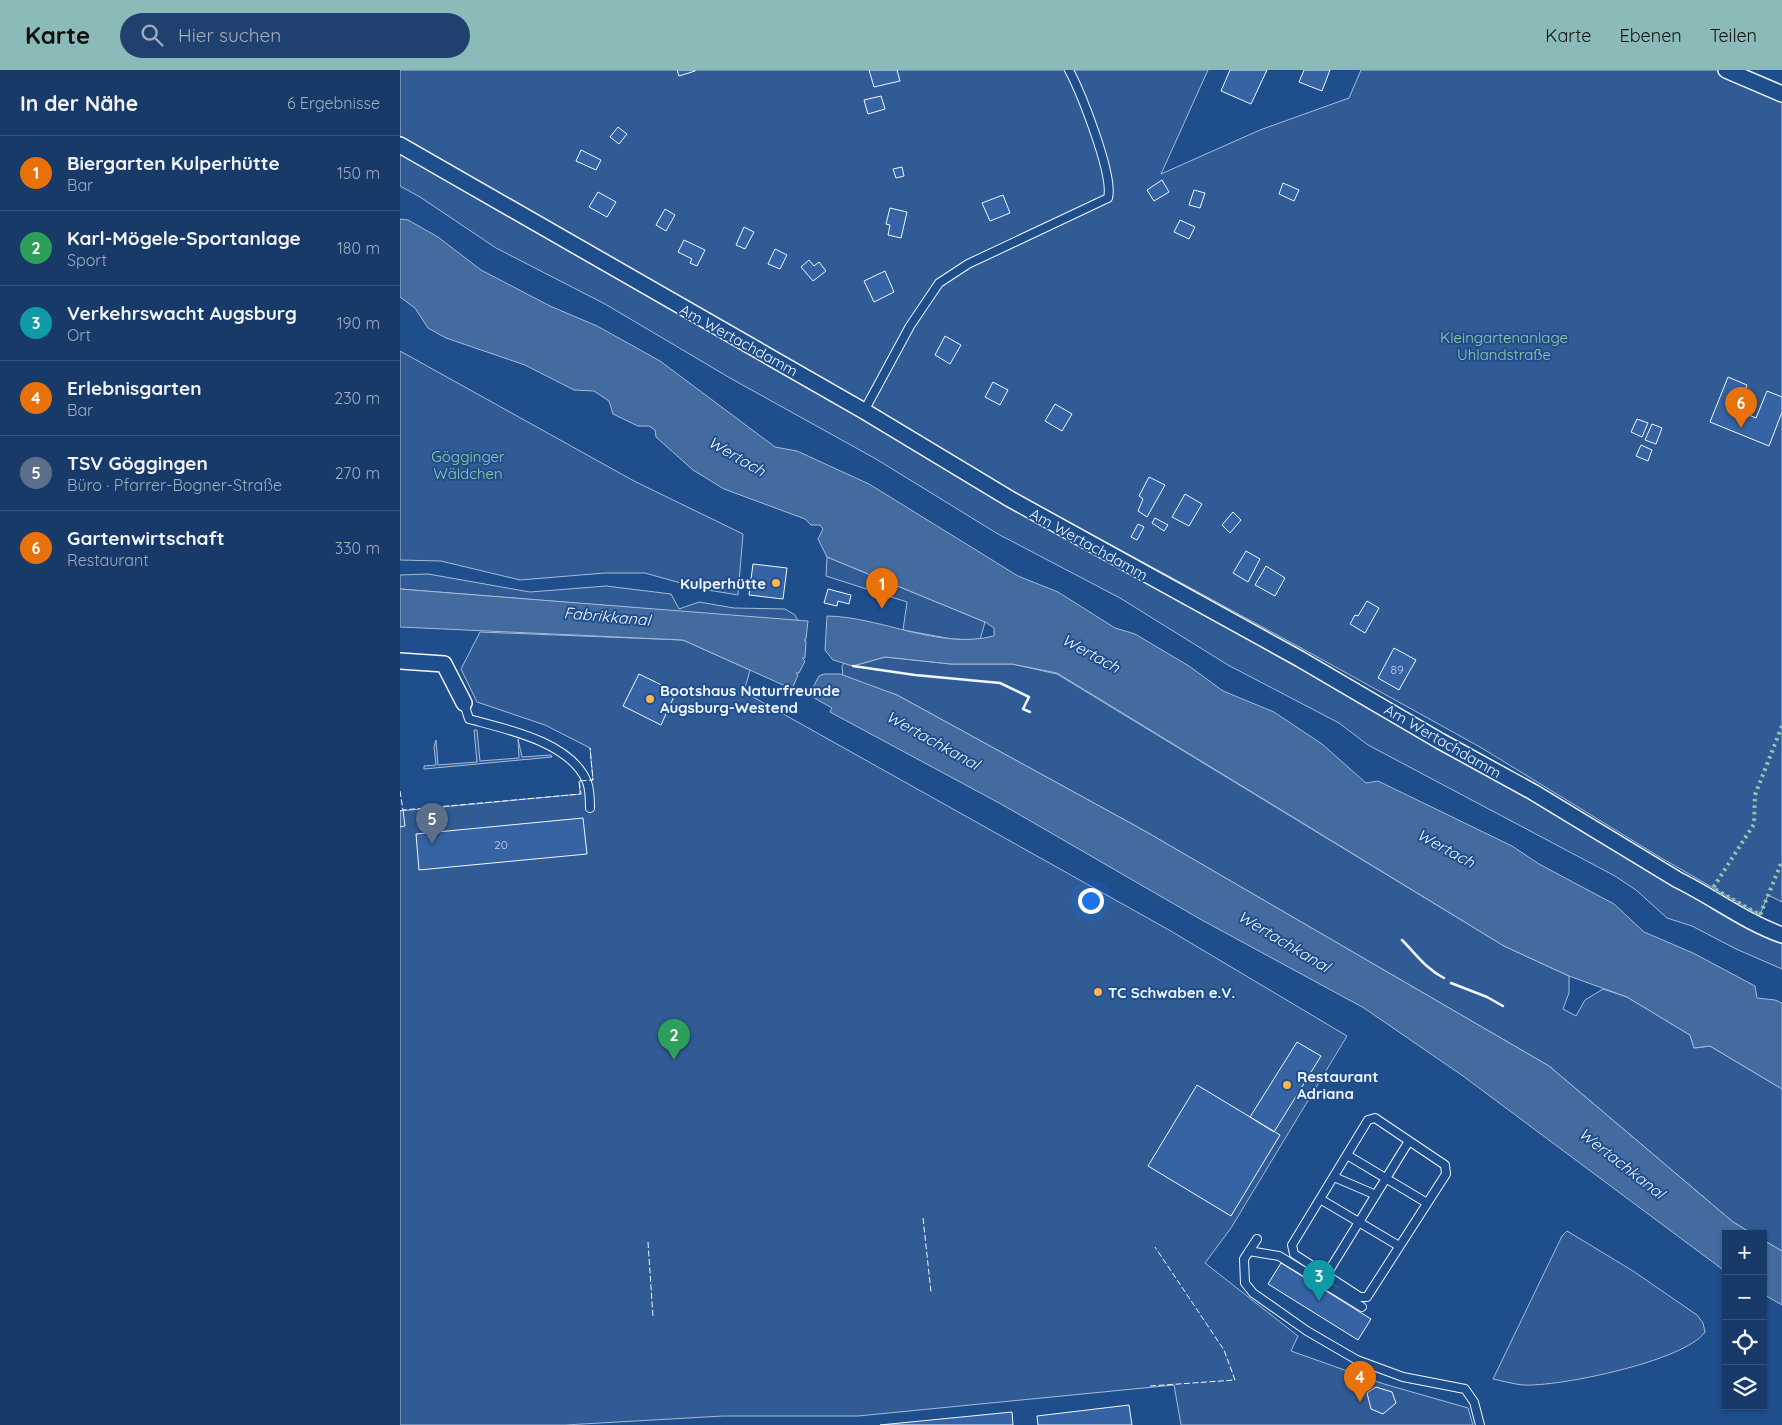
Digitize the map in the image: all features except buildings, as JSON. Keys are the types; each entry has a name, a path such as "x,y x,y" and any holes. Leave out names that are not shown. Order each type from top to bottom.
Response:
{"street":[{"path":"1726,70 1782,94"},
{"name":"Am Wertachdamm","path":"400,145 864,411 1010,499 1300,659 1440,741 1533,792 1678,880 1768,930 1782,935"},
{"path":"400,661 444,664 464,703"}],"lane":[{"path":"864,411 910,326 939,283 968,264 1108,198 1110,189 1106,166 1069,70"},
{"path":"464,703 469,719 528,735 567,755 587,781 590,808"},
{"path":"1249,1251 1279,1256 1324,1279 1360,1297 1367,1297 1446,1174 1445,1165 1375,1118 1368,1120 1292,1246 1294,1254 1324,1279 1362,1307"},
{"path":"1324,1279 1409,1141"},
{"path":"1347,1155 1427,1203"},
{"path":"1334,1177 1376,1195"},
{"path":"1320,1199 1399,1246"},
{"path":"1257,1239 1244,1259 1245,1282 1253,1293 1308,1331 1357,1360 1403,1378 1465,1389 1474,1402 1480,1425"}],"green space":[{"name":"Kleingartenanlage Uhlandstraße","path":"400,70 1208,70 1161,174 1260,130 1349,98 1361,70 1726,70 1782,94 1782,902 1768,895 1760,915 1658,856 1480,747 1021,496 859,399 400,136"},
{"path":"400,153 1782,939 1782,969 1736,949 1692,926 1667,918 1636,890 1615,876 1368,745 1339,723 1228,665 1120,598 998,534 876,459 730,378 605,304 496,248 420,197 400,186"},
{"name":"Gögginger Wäldchen","path":"400,351 634,481 743,534 738,595 702,589 645,573 605,573 520,580 441,561 400,560"},
{"path":"827,557 985,622 980,640 952,639 903,630 907,602 826,576"},
{"path":"428,574 530,592 606,586 671,594 679,609 699,602 734,608 785,609 795,615 798,621 400,589 400,575"},
{"path":"480,632 683,640 750,670 744,692 1169,930 1347,1036 1231,1228 1205,1263 1298,1336 1291,1351 1384,1384 1468,1408 1473,1425 1181,1425 1174,1385 858,1416 723,1416 565,1425 400,1425 400,811 580,794 579,781 593,780 590,748 545,725 477,702 461,669"},
{"path":"885,657 951,664 1012,664 1057,674 1504,946 1569,976 1569,993 1563,1009 1576,1016 1585,1000 1603,989 1627,997 1690,1035 1694,1048 1710,1046 1782,1089 1782,1251 1767,1242 1767,1230 1746,1230 1733,1222 1549,1066 1143,830 897,695 843,677 842,666 844,663 853,666"},
{"path":"474,730 477,730 480,761 519,758 518,739 522,757 551,755 552,757 424,769 424,766 436,765 434,747 436,740 438,765 477,762"},
{"path":"1567,1231 1633,1271 1697,1315 1703,1323 1705,1332 1693,1343 1673,1353 1648,1362 1591,1377 1564,1382 1523,1385 1493,1379 1562,1236"}],"water":[{"name":"Wertach","path":"400,219 408,220 438,237 481,270 550,306 597,326 660,361 775,447 797,451 869,484 1018,576 1058,592 1115,628 1135,634 1189,666 1223,691 1274,712 1322,744 1366,783 1378,781 1512,846 1539,864 1614,904 1644,932 1693,953 1755,986 1757,998 1775,1000 1782,1003 1782,1089 1710,1046 1694,1048 1690,1035 1627,997 1569,976 1504,946 1057,673 1012,664 951,664 885,657 853,666 833,660 825,650 827,616 848,618 952,639 994,636 994,628 985,622 827,557 818,539 823,529 820,525 811,525 805,519 724,489 693,470 656,437 655,430 649,426 638,426 613,414 609,401 594,391 574,390 525,365 446,338 428,328 415,308 400,297"},
{"name":"Fabrikkanal","path":"400,589 808,621 806,639 804,640 806,641 805,658 802,658 805,661 799,673 796,673 798,675 792,689 683,640 400,627"},
{"name":"Wertachkanal","path":"824,674 840,674 897,695 1143,830 1549,1066 1733,1222 1746,1230 1722,1230 1722,1269 1463,1076 1364,1008 1200,919 1001,804 830,712 832,708 809,695 819,676"},
{"path":"1767,1242 1782,1251 1782,1305 1767,1296"}],"hedge":[{"path":"1782,726 1755,795 1754,824 1713,888 1760,915 1782,861"}],"fence":[{"path":"400,791 403,810 581,794 579,781 593,780 590,748"},
{"path":"923,1218 931,1292"},
{"path":"648,1242 653,1317"},
{"path":"1150,1386 1235,1380 1224,1350 1155,1247"}],"wall":[{"path":"853,666 915,675 1000,683 1029,697 1023,709 1030,712"},
{"path":"1402,940 1426,966 1444,978"},
{"path":"1451,983 1487,997 1503,1006"}],"place":[{"name":"Gartenwirtschaft","path":"1741,428"},
{"name":"Kulperhütte","path":"776,583"},
{"name":"Biergarten Kulperhütte","path":"882,609"},
{"name":"Bootshaus Naturfreunde Augsburg-Westend","path":"650,699"},
{"name":"TSV Göggingen","path":"432,844"},
{"name":"TC Schwaben e.V.","path":"1098,992"},
{"name":"Karl-Mögele-Sportanlage","path":"674,1060"},
{"name":"Restaurant Adriana","path":"1287,1085"},
{"name":"Verkehrswacht Augsburg","path":"1319,1301"},
{"name":"Erlebnisgarten","path":"1360,1402"}]}
